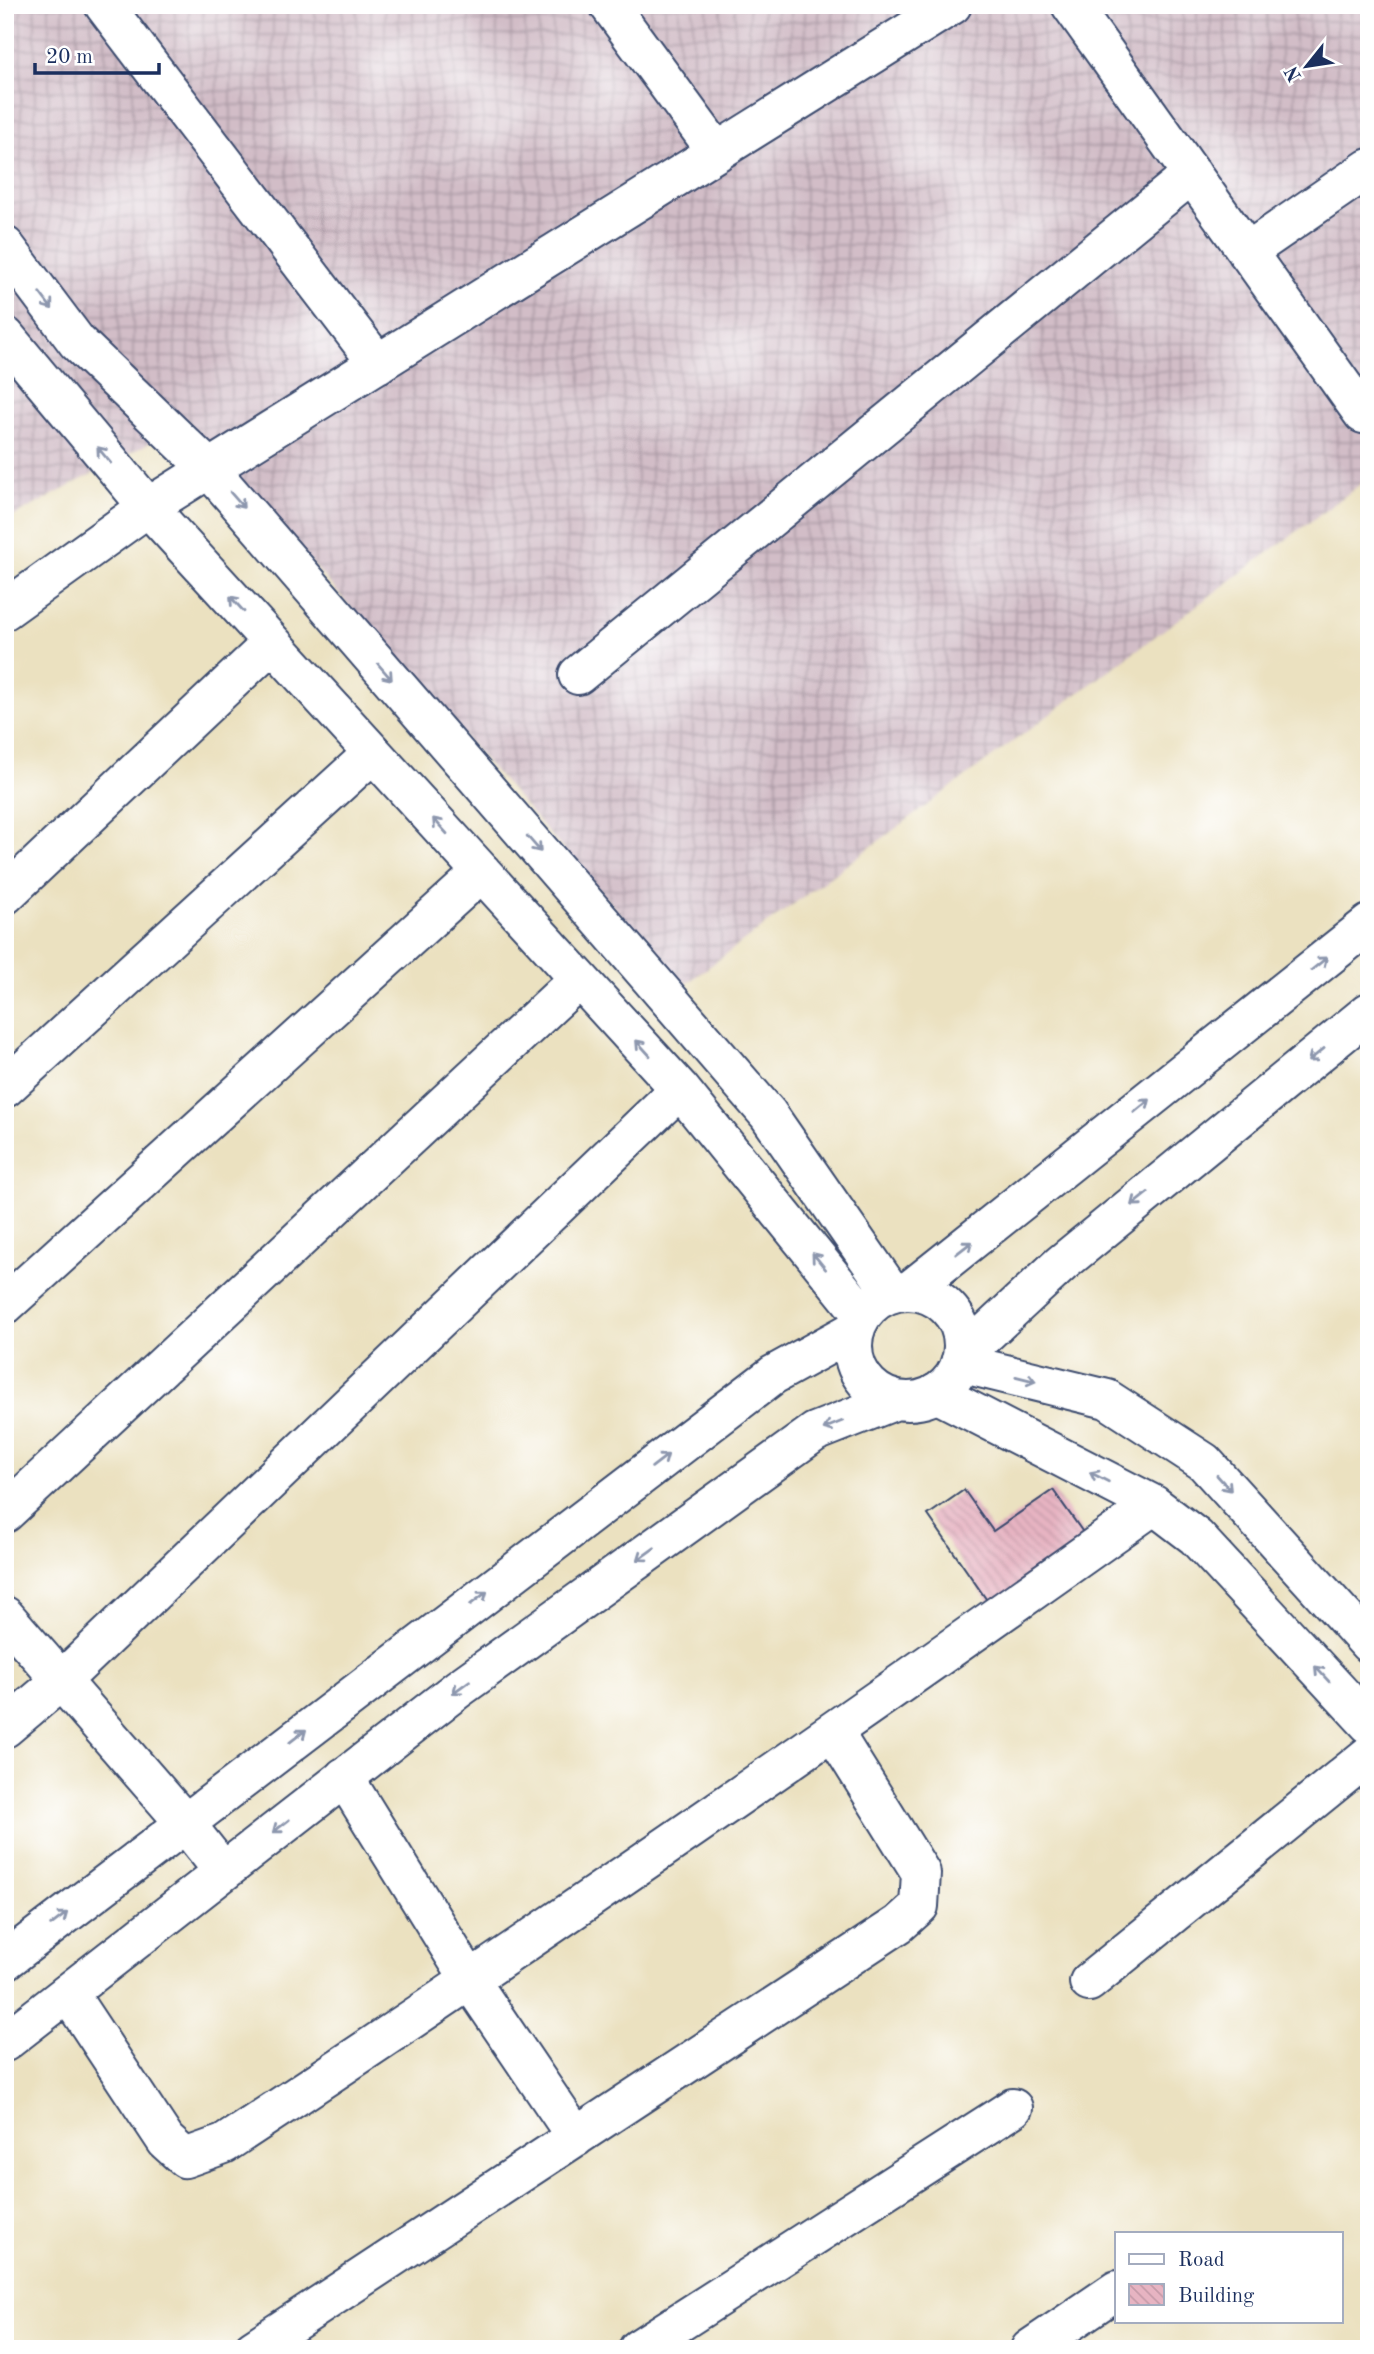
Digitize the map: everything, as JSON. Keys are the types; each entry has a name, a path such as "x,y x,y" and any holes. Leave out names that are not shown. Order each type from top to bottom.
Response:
{"street":[{"path":"609,5 717,152"},
{"path":"5,610 148,507 952,5"},
{"path":"1071,5 1363,414"},
{"path":"119,10 377,364"},
{"path":"1247,252 1369,168"},
{"path":"578,675 1192,174"},
{"path":"5,246 77,342 209,469 768,1114 880,1307"},
{"path":"5,336 148,507 880,1307"},
{"path":"5,895 272,643"},
{"path":"5,1088 373,753"},
{"path":"5,1305 482,872"},
{"path":"5,1961 773,1376 880,1307 1369,924"},
{"path":"5,1513 579,979"},
{"path":"961,1359 962,1336 956,1318 944,1304 928,1294 880,1307 853,1348 856,1366 865,1381 879,1393 896,1400 913,1401 936,1393 945,1387 961,1359 1060,1264 1369,1012"},
{"path":"5,1728 62,1680 680,1089"},
{"path":"961,1359 1107,1399 1205,1462 1369,1644"},
{"path":"936,1393 1154,1505 1196,1537 1369,1724"},
{"path":"5,2042 457,1689 815,1432 896,1400"},
{"path":"68,1993 166,2141 185,2158 223,2144 471,1982 834,1732 1154,1505"},
{"path":"5,1616 186,1823 223,1871"},
{"path":"253,2349 899,1924 919,1906 921,1873 834,1732"},
{"path":"1089,1982 1369,1755"},
{"path":"344,1777 471,1982 576,2137"},
{"path":"638,2349 1013,2108"},
{"path":"1030,2349 1115,2291"}],"shaded area":[{"path":"5,5 1369,5 1369,478 683,986 188,422 5,521"}],"building":[{"path":"964,1490 993,1531 1053,1490 1087,1538 991,1606 928,1515"}]}
